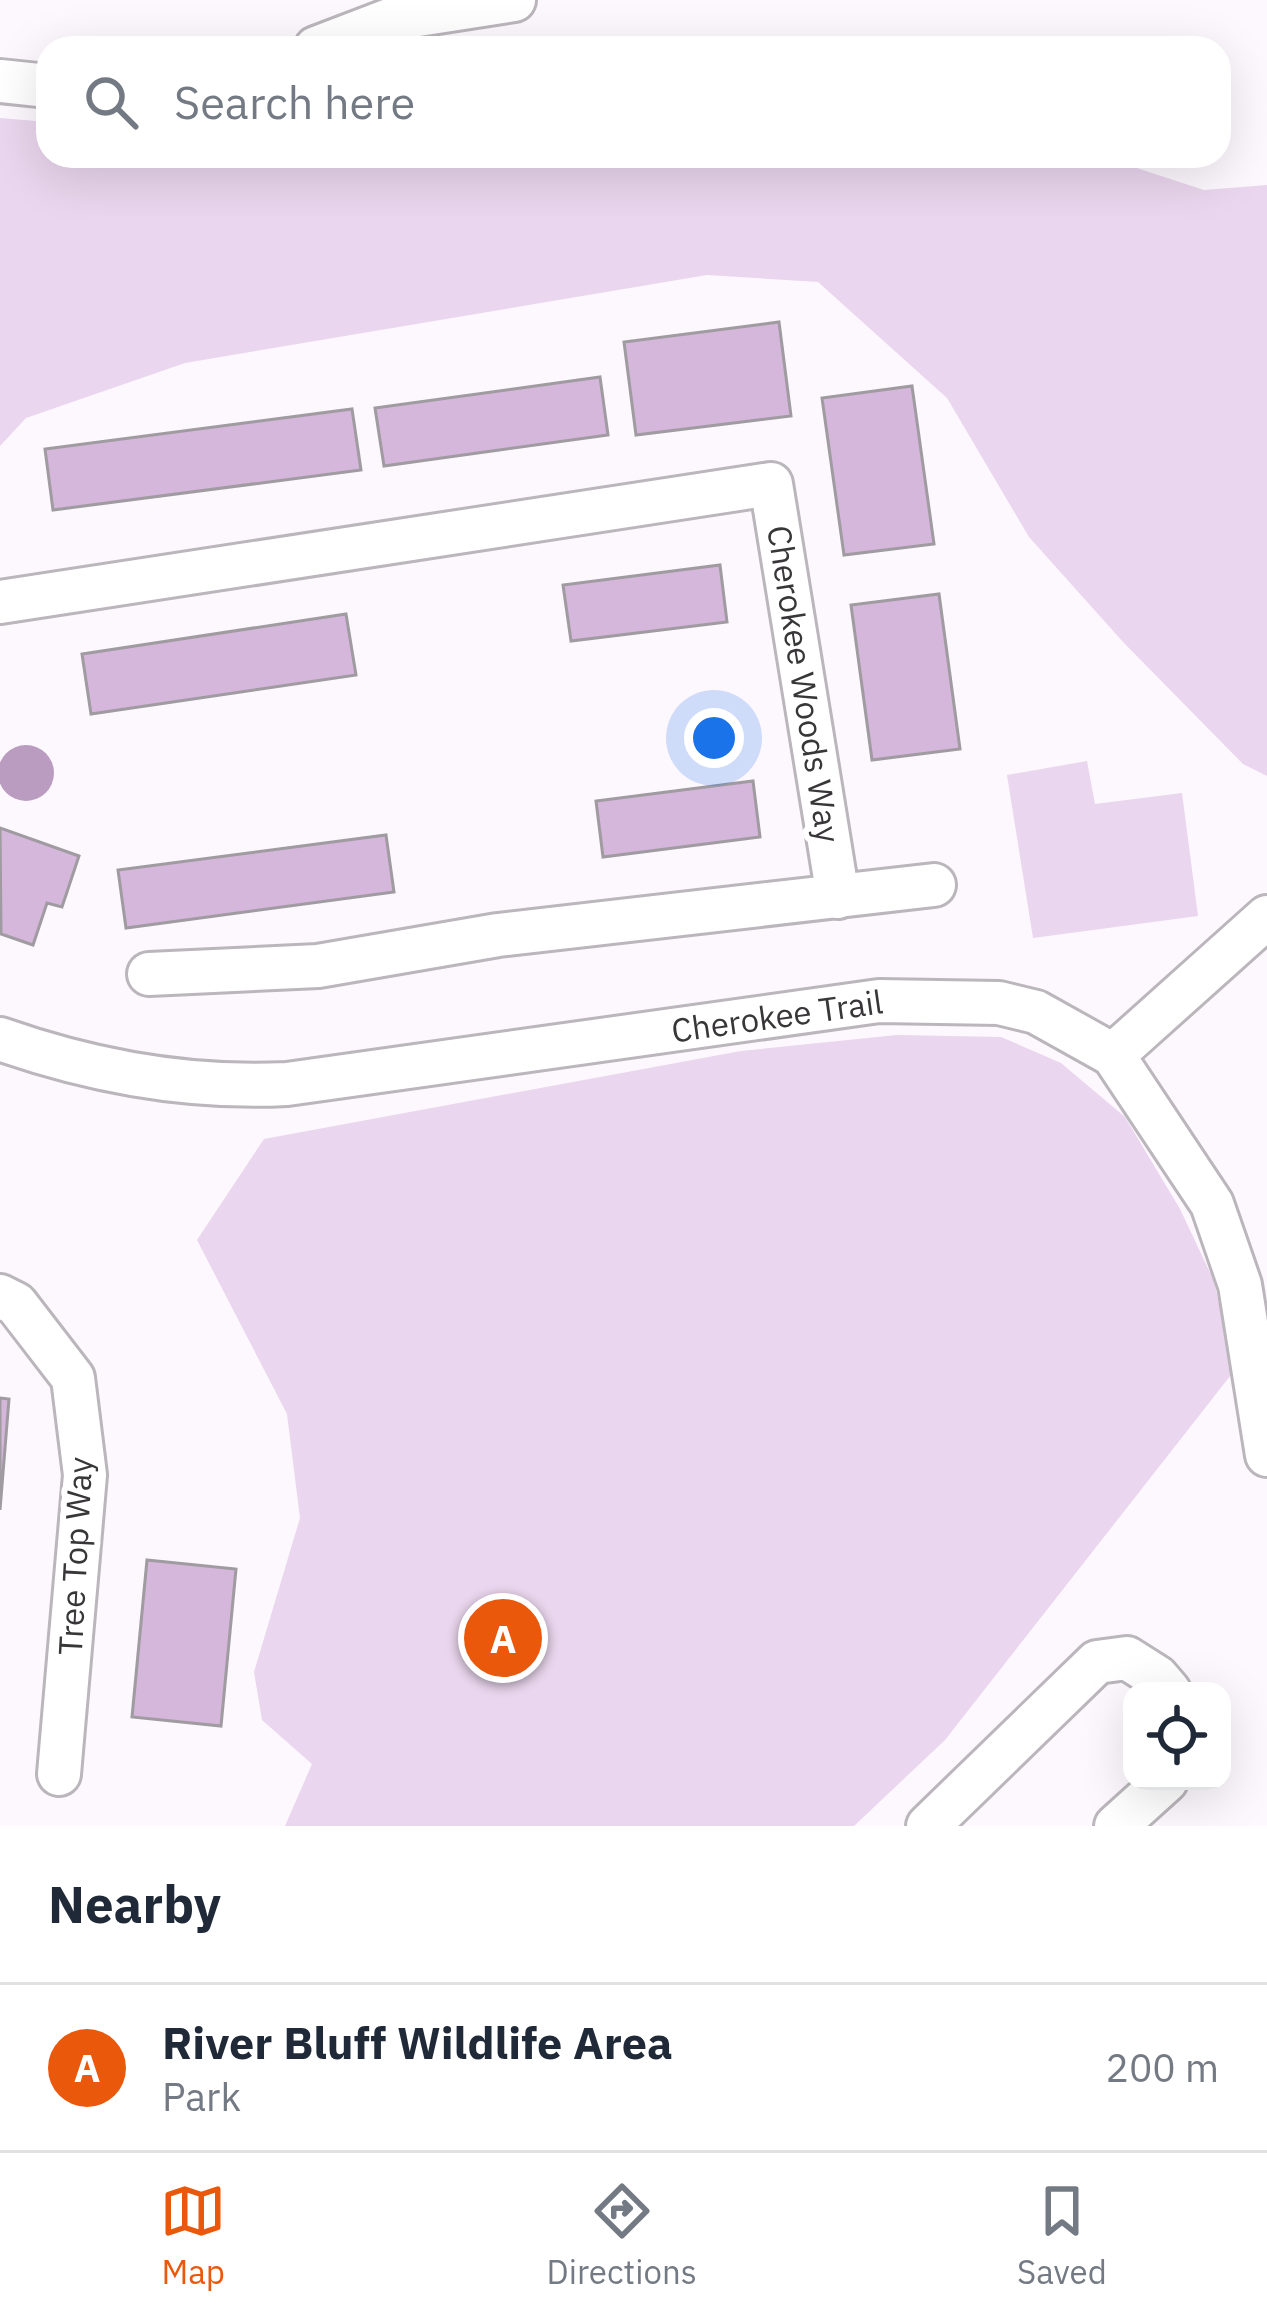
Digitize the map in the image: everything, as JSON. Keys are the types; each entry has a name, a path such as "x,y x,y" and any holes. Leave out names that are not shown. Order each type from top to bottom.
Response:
{"street":[{"path":"347,36 392,19 514,0"},
{"path":"0,81 36,85"},
{"name":"Cherokee Woods Way","path":"0,602 771,484 838,897"},
{"path":"149,974 318,966 498,935 934,885"},
{"path":"1113,1055 1267,917"},
{"name":"Cherokee Trail","path":"0,1040 59,1060 127,1074 236,1086 286,1084 856,1004 918,999 999,1004 1036,1012 1113,1055 1212,1204 1240,1285 1267,1453"},
{"name":"Tree Top Way","path":"0,1296 16,1304 74,1378 85,1475 59,1774"},
{"path":"928,1826 1097,1662 1127,1658 1161,1682"},
{"path":"1116,1826 1156,1790"}],"shaded area":[{"path":"0,118 36,121 36,168 1137,168 1204,190 1267,185 1267,776 1243,764 1029,537 947,398 818,282 707,275 185,363 26,418 0,446"},
{"path":"15,747 37,747 52,762 52,784 37,799 15,799 0,784 0,762"},
{"path":"1087,761 1095,804 1182,793 1198,916 1033,938 1007,775"},
{"path":"897,1035 1001,1037 1061,1063 1125,1117 1180,1209 1214,1281 1234,1371 945,1740 854,1826 285,1826 312,1764 262,1720 254,1672 300,1518 287,1414 197,1240 264,1139 741,1051"}],"building":[{"path":"779,322 791,416 636,435 624,342"},
{"path":"600,377 608,435 384,466 375,408"},
{"path":"912,386 934,544 844,555 822,398"},
{"path":"352,409 361,470 53,510 45,449"},
{"path":"720,565 727,622 571,641 563,585"},
{"path":"939,594 960,749 872,760 851,605"},
{"path":"346,614 356,675 91,714 82,654"},
{"path":"753,781 760,837 603,857 596,801"},
{"path":"0,828 79,856 62,907 47,903 33,945 1,934"},
{"path":"386,835 394,892 126,928 118,870"},
{"path":"0,1398 9,1399 0,1510"},
{"path":"147,1560 236,1569 221,1726 132,1717"}],"place":[{"name":"River Bluff Wildlife Area","path":"503,1638"}]}
